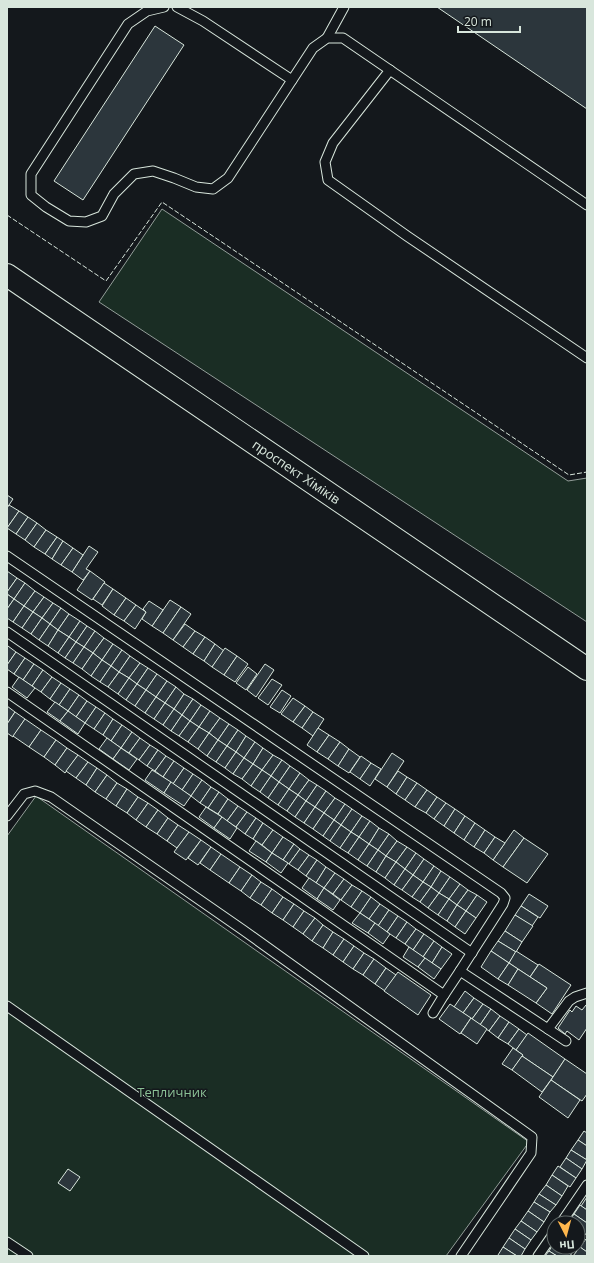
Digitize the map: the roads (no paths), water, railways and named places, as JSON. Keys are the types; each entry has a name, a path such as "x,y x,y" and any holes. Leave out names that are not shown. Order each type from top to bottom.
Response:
{"main road":[{"name":"проспект Хіміків","path":"7,275 587,669"}],"lane":[{"path":"164,7 147,11 128,24 31,174 31,195 46,207 69,221 86,222 102,216 114,194 134,174 152,171 196,187 213,189 228,178 312,48 327,38 344,7"},
{"path":"177,7 203,21 292,80"},
{"path":"327,38 343,38 587,204"},
{"path":"390,70 333,143 325,162 328,180 407,236 587,358"},
{"path":"7,556 501,893 504,898 503,904 433,1013"},
{"path":"7,632 472,952"},
{"path":"7,692 444,995"},
{"path":"7,816 24,794 35,791 51,797 244,930 532,1137 531,1154 461,1256"},
{"path":"460,971 566,1041"},
{"path":"548,1030 569,1001 575,997 587,993"},
{"path":"7,1006 364,1256"},
{"path":"567,1215 587,1186"},
{"path":"7,1242 28,1256"},
{"path":"538,1256 546,1244"}],"park label":[{"name":"Тепличник","path":"172,1092"}]}
